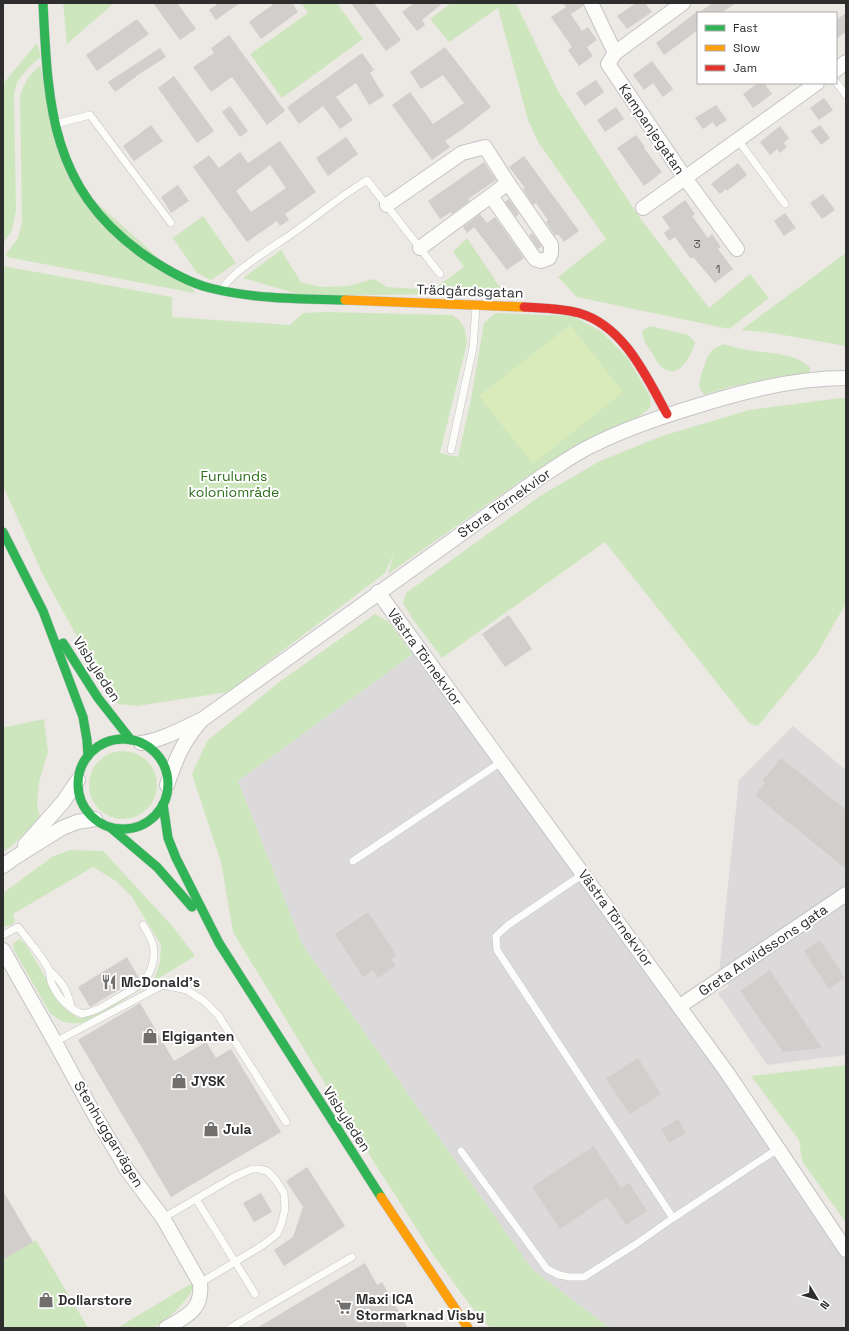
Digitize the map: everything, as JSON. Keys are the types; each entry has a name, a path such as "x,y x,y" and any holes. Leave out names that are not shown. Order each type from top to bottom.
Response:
{"main road":[{"name":"Trädgårdsgatan","path":"43,3 48,86 55,124 66,160 76,180 94,208 129,243 160,265 196,284 207,288 265,297 548,308 579,314 603,325 624,343 639,364 667,414"},
{"name":"Visbyleden","path":"3,523 18,559 43,611 83,717 88,756"},
{"name":"Visbyleden","path":"3,532 18,559"},
{"name":"Visbyleden","path":"43,611 98,698 136,742"},
{"path":"117,740 136,742 154,752 161,760 167,775 168,785 166,795 163,804 155,816 144,824 131,828 111,828 94,819 81,802 78,791 78,780 81,767 88,756 98,747 110,741 117,740"},
{"name":"Visbyleden","path":"163,804 168,838 176,858 219,943"},
{"name":"Visbyleden","path":"111,828 156,867 191,906 219,943 360,1166 468,1328"},
{"name":"Visbyleden","path":"455,1308 474,1328"}],"street":[{"path":"591,3 615,53 683,3"},
{"name":"Kampanjegatan","path":"615,53 608,64 685,178 737,249"},
{"path":"837,69 846,62"},
{"path":"643,208 816,84"},
{"path":"387,205 462,153 485,148 550,245 551,253 549,258 541,261 535,259 491,196"},
{"path":"420,248 508,183"},
{"name":"Stora Törnekvior","path":"203,719 378,592 542,476 591,446 644,422 739,393 786,384 846,378"},
{"name":"Västra Törnekvior","path":"378,592 680,1006 728,1074 846,1250"},
{"path":"136,742 152,742 203,719"},
{"path":"168,785 181,748 189,735 203,719"},
{"path":"9,862 63,802 78,780"},
{"path":"9,862 62,828 77,822 94,819"},
{"name":"Greta Arwidssons gata","path":"680,1006 846,894"},
{"name":"Stenhuggarvägen","path":"3,950 94,1114 127,1170 163,1218 200,1283"},
{"path":"166,1328 192,1312 199,1303 201,1293 200,1283"}],"lane":[{"path":"837,83 846,96"},
{"path":"55,124 90,115 171,223"},
{"path":"738,140 785,204"},
{"path":"222,291 225,284 246,266 367,180 440,274"},
{"path":"451,450 473,348 476,305"},
{"path":"353,861 501,762"},
{"path":"583,874 508,925 496,936 497,950 673,1218"},
{"path":"3,935 18,927 49,970 51,981 56,992 63,1001 82,1014 90,1013 141,984 147,977 155,954 152,942 143,925"},
{"path":"55,1042 163,985 187,990 204,1001 218,1015 286,1122"},
{"path":"461,1150 546,1269 559,1275 584,1277 636,1244 778,1148"},
{"path":"163,1218 252,1169 259,1169 267,1172 275,1179 284,1193 285,1209 282,1225 278,1234 263,1245 200,1283"},
{"path":"196,1199 255,1294"},
{"path":"230,1328 352,1257"}],"shaded area":[{"path":"413,654 587,888 767,1138 846,1261 846,1328 610,1328 532,1269 302,944 238,781"},
{"path":"793,726 846,770 846,1055 767,1065 718,993 729,986 719,972 739,780"}],"green space":[{"path":"63,3 114,3 67,44"},
{"path":"301,3 337,3 363,39 282,98 250,54 308,13"},
{"path":"451,3 516,3 558,91 637,214 709,308 750,274 769,298 729,329 577,297 558,277 606,239 538,142 528,120 498,8 449,42 430,19"},
{"path":"37,43 41,57 29,67 17,82 14,95 16,210 12,230 3,244 3,84"},
{"path":"40,66 67,176 194,290 194,293 7,257 6,254 18,238 22,223 20,96 27,80"},
{"path":"203,216 236,263 211,280 197,273 173,238"},
{"path":"467,238 506,296 471,297 441,294 305,296 243,278 281,250 301,282 321,287 348,286 374,279 387,287 432,290 464,267 453,252"},
{"path":"846,253 846,346 772,333 741,330"},
{"name":"Furulunds koloniområde","path":"3,266 172,297 172,317 290,325 303,313 326,312 452,315 460,321 464,327 467,343 440,453 458,457 471,399 484,323 496,313 573,316 602,332 627,357 651,398 650,408 641,415 575,446 522,480 388,574 394,553 385,573 228,692 137,706 118,704 96,671 44,577 3,486"},
{"path":"570,325 623,392 533,464 479,396"},
{"path":"650,326 688,335 695,342 688,359 679,368 674,371 669,371 661,367 658,363 644,340 642,331"},
{"path":"723,344 750,351 787,356 804,363 810,368 810,372 802,375 733,386 704,395 699,387 701,375 707,358 713,349"},
{"path":"846,398 846,603 817,654 758,726 749,723 605,542 442,658 414,621 403,603 406,593 540,496 600,461 662,436 749,410"},
{"path":"375,614 389,622 413,654 238,781 302,944 532,1269 610,1328 490,1328 470,1305 434,1256 344,1115 233,932 221,862 192,774 207,741 278,683"},
{"path":"44,719 48,752 39,782 37,804 40,817 15,843 3,852 3,727"},
{"path":"123,751 136,753 147,761 155,772 157,785 155,798 147,809 136,817 123,819 110,817 99,809 91,798 89,785 91,772 99,761 110,753"},
{"path":"70,850 103,851 173,927 195,956 88,1022 77,1023 64,1022 50,1013 14,950 13,944 19,939 25,943 64,1008 79,1018 96,1013 155,977 160,962 161,945 132,897 116,881 93,867 13,914 15,921 12,925 3,927 3,893 52,857"},
{"path":"846,1065 846,1223 802,1161 799,1140 751,1076"},
{"path":"36,1240 88,1328 3,1328 3,1260"},
{"path":"194,1282 195,1286 182,1304 165,1320 153,1328 117,1328"}],"building":[{"path":"153,3 177,3 196,29 180,40"},
{"path":"219,3 240,3 216,20 209,10"},
{"path":"275,3 292,3 298,12 261,39 249,22"},
{"path":"351,3 374,3 401,40 386,51"},
{"path":"414,3 443,3 422,20 425,25 417,31 402,12"},
{"path":"563,3 583,3 583,6 571,14 568,10 582,31 588,27 597,40 587,47 593,56 579,66 568,50 572,47 551,17 566,7"},
{"path":"636,3 645,3 652,12 627,29 617,16"},
{"path":"713,3 736,3 722,12 700,12"},
{"path":"698,11 697,31 664,55 656,43"},
{"path":"846,13 846,32 837,38 837,19"},
{"path":"137,19 149,34 97,71 86,55"},
{"path":"229,35 285,111 267,125 232,77 211,92 193,67 214,53 211,48"},
{"path":"445,47 491,107 445,141 450,147 432,160 392,105 410,92 433,124 464,103 443,75 421,89 410,72"},
{"path":"160,48 166,57 136,76 115,92 108,82"},
{"path":"362,53 374,70 370,73 384,96 369,105 356,83 336,97 353,120 340,129 323,106 299,124 287,107"},
{"path":"652,61 673,89 663,97 653,83 644,90 633,75"},
{"path":"174,76 214,131 197,143 158,88"},
{"path":"596,80 604,92 585,106 576,93"},
{"path":"757,84 765,84 772,94 753,108 743,94"},
{"path":"824,98 833,110 819,120 810,108"},
{"path":"716,105 727,120 716,127 713,122 703,129 695,118"},
{"path":"230,106 248,131 240,137 222,112"},
{"path":"616,107 624,119 605,132 597,120"},
{"path":"151,125 163,141 134,161 123,146"},
{"path":"820,125 830,138 821,145 811,131"},
{"path":"780,126 789,138 784,143 787,147 780,153 777,149 770,155 760,142"},
{"path":"636,135 662,172 644,186 617,148"},
{"path":"346,137 358,154 328,176 316,158"},
{"path":"280,141 316,192 285,214 289,220 280,226 277,221 247,242 193,167 209,155 219,168 240,152 248,163","holes":["270,165 286,188 251,212 236,191"]},
{"path":"524,156 579,231 564,242 558,234 555,236 546,222 548,220 536,203 533,205 523,189 525,188 509,167"},
{"path":"484,162 496,180 468,199 470,201 452,214 451,212 440,219 428,201"},
{"path":"738,163 747,175 727,191 726,189 720,194 711,184"},
{"path":"178,185 189,201 171,213 161,197"},
{"path":"823,194 835,210 822,219 810,203"},
{"path":"509,199 519,214 516,217 505,202"},
{"path":"685,200 695,214 692,216 708,238 712,234 721,247 718,249 733,269 715,283 693,257 691,259 675,237 669,241 664,233 670,228 662,217"},
{"path":"785,213 796,228 784,236 774,221"},
{"path":"480,214 487,223 495,217 524,258 507,270 474,227 467,233 463,227"},
{"path":"532,233 542,246 538,249 529,235"},
{"path":"509,615 532,649 505,667 482,634"},
{"path":"781,758 846,810 846,869 755,795 765,783 763,780"},
{"path":"368,912 396,955 391,959 396,966 378,978 373,970 363,977 335,934"},
{"path":"820,940 845,978 829,989 804,951"},
{"name":"McDonald's","path":"127,957 139,978 90,1007 78,987"},
{"path":"770,970 822,1048 783,1052 740,991"},
{"path":"140,1003 174,1061 206,1042 216,1058 231,1049 281,1132 171,1197 78,1040"},
{"path":"638,1058 661,1094 630,1114 606,1079"},
{"path":"678,1119 686,1133 669,1143 661,1129"},
{"path":"594,1146 621,1188 629,1183 647,1211 626,1225 607,1197 560,1229 532,1187"},
{"path":"307,1167 345,1226 284,1266 274,1250 293,1237 303,1207 286,1181"},
{"path":"3,1191 33,1242 3,1260"},
{"path":"261,1193 272,1212 254,1222 243,1203"},
{"name":"Maxi ICA Stormarknad Visby","path":"365,1263 377,1285 382,1282 408,1328 257,1328"}],"traffic: fast":[{"path":"43,3 52,109 60,141 71,171 88,199 110,226 140,252 156,263 183,278 210,288 227,292 260,296 294,299 345,300"},
{"path":"3,532 43,611 83,717 88,756"},
{"path":"63,643 98,698 131,740"},
{"path":"123,739 140,743 155,752 164,767 168,784 164,801 155,816 140,825 123,829 106,825 91,816 82,801 78,784 82,767 91,752 106,743 123,739"},
{"path":"163,804 168,838 176,858 219,943 381,1197"},
{"path":"111,828 157,867 192,907"}],"traffic: slow":[{"path":"345,300 524,307"},
{"path":"381,1197 468,1328"}],"traffic: jam":[{"path":"524,307 572,311 595,320 609,329 632,354 651,384 667,414"}],"place":[{"name":"McDonald's","path":"109,982"},
{"name":"Elgiganten","path":"150,1036"},
{"name":"JYSK","path":"179,1081"},
{"name":"Jula","path":"211,1129"},
{"name":"Dollarstore","path":"46,1300"},
{"name":"Maxi ICA Stormarknad Visby","path":"344,1307"}]}
